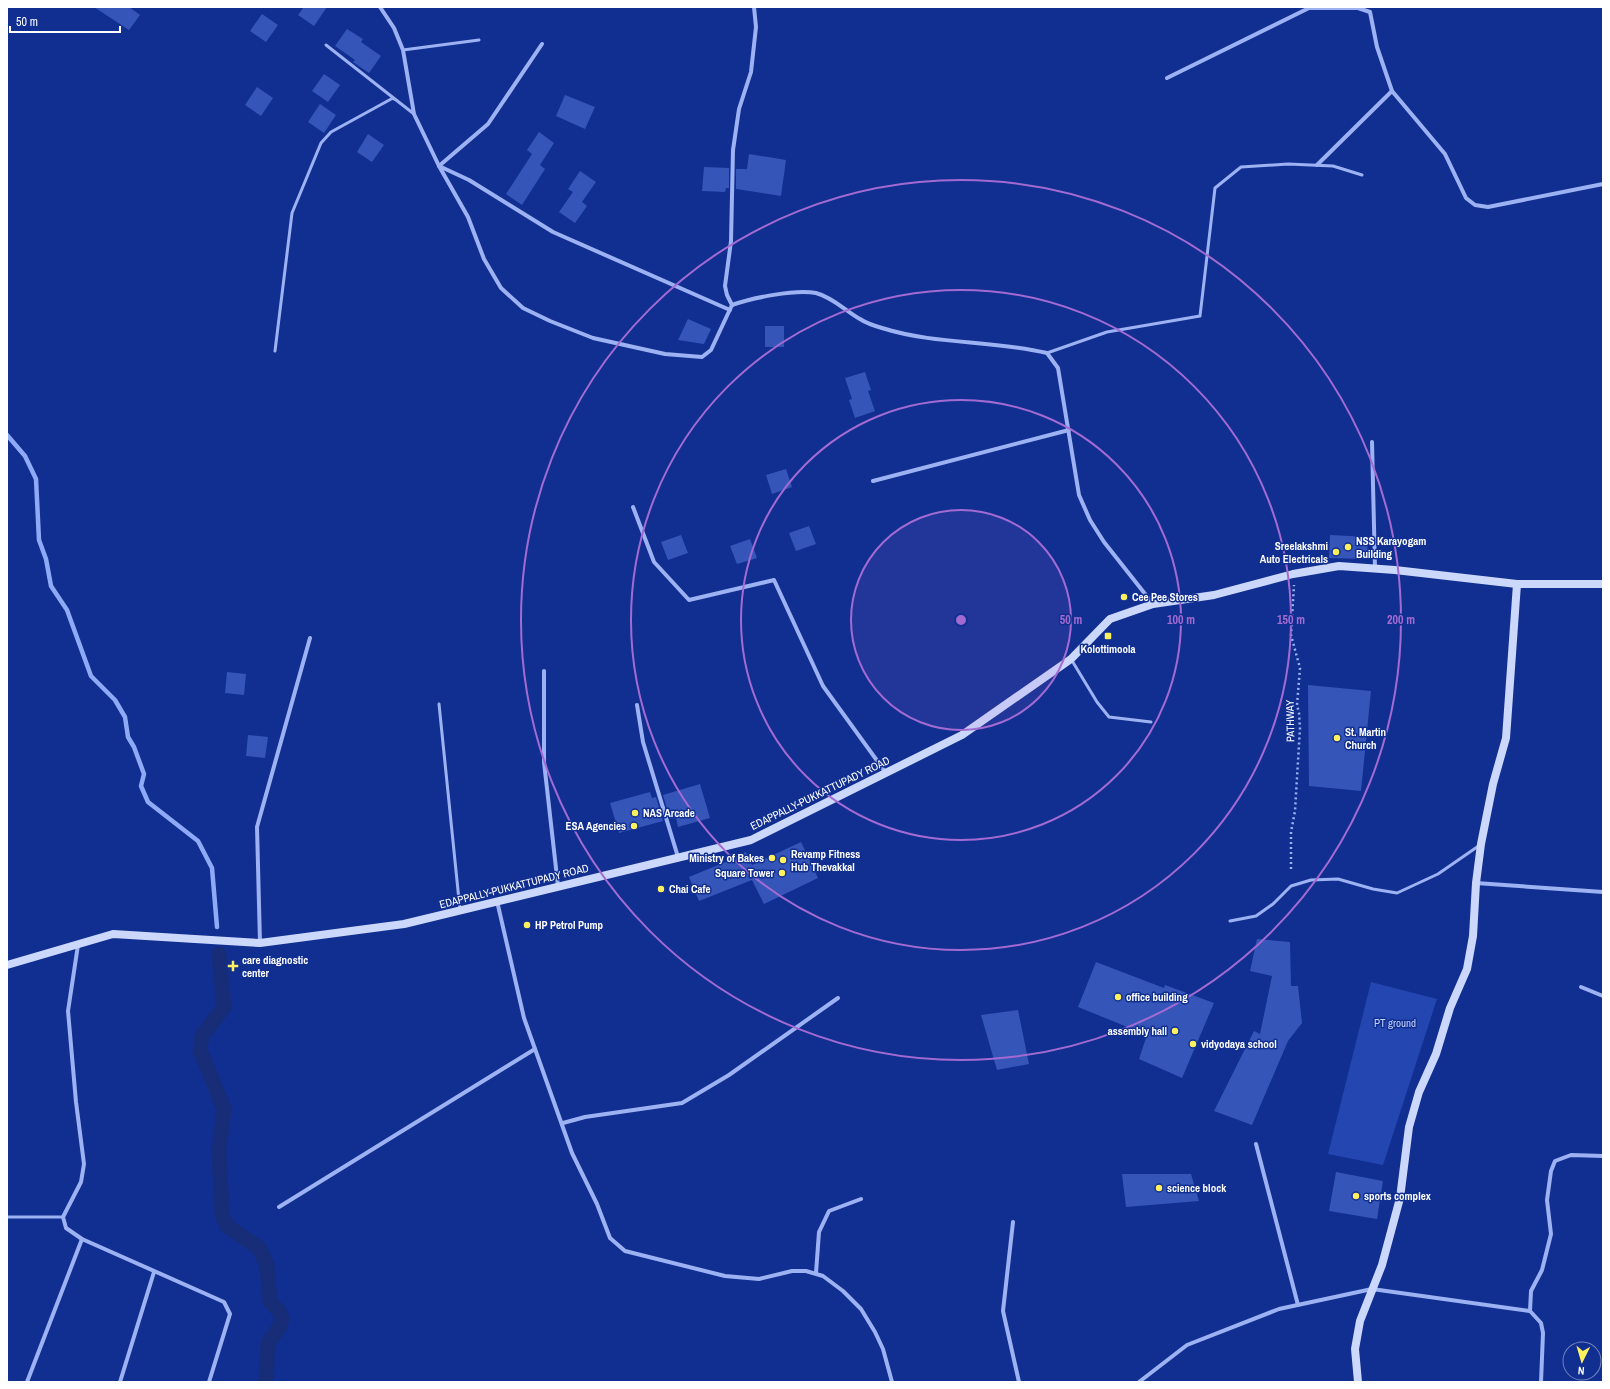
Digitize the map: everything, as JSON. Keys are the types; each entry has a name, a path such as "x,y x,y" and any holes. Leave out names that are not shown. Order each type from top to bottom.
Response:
{"main road":[{"name":"EDAPPALLY-PUKKATTUPADY ROAD","path":"7,965 113,934 260,943 404,924 751,840 962,735 1071,659 1110,619 1153,604 1214,595 1293,574 1339,566 1516,584 1603,584"},
{"path":"1358,1382 1355,1349 1360,1321 1382,1265 1400,1198 1408,1127 1419,1092 1436,1054 1450,1008 1467,969 1473,936 1476,883 1481,844 1493,784 1506,738 1516,584"}],"street":[{"path":"380,7 394,28 403,50 406,78 414,114 438,166 468,217 484,259 501,288 524,308 550,321 593,338 665,354 702,357 711,350 719,337 731,307 726,295 725,286 731,241 733,150 739,110 751,72 756,27 754,7"},
{"path":"1167,78 1309,8 1358,8 1370,12 1377,46 1392,91 1445,154 1466,198 1475,205 1488,207 1603,184"},
{"path":"438,166 488,124 542,44"},
{"path":"1317,165 1392,91"},
{"path":"438,166 469,180 553,232 731,307 747,300 769,296 816,293 838,304 860,320 882,328 939,339 996,345 1047,353 1058,368 1079,495 1090,520 1104,542 1153,604"},
{"path":"873,481 1068,430"},
{"path":"1372,442 1375,569"},
{"path":"634,506 654,562 689,600 774,580 823,686 886,773"},
{"path":"260,943 257,827 310,638"},
{"path":"544,671 544,762 558,886"},
{"path":"637,705 643,742 678,858"},
{"path":"1476,883 1603,892"},
{"path":"497,901 524,1018 572,1153 597,1204 610,1238 625,1251 731,1276 759,1279 792,1271 816,1273 843,1291 861,1310 880,1344 892,1382"},
{"path":"78,944 68,1011 76,1102 84,1164 81,1182 63,1217 66,1228 82,1239 224,1302 230,1314 209,1382"},
{"path":"1581,987 1603,996"},
{"path":"562,1123 585,1117 682,1103 729,1075 838,998"},
{"path":"279,1207 535,1049"},
{"path":"1256,1144 1298,1305"},
{"path":"1530,1311 1531,1291 1542,1270 1551,1234 1547,1200 1551,1171 1555,1161 1571,1155 1603,1156"},
{"path":"816,1273 819,1232 829,1211 861,1199"},
{"path":"1013,1222 1003,1311 1019,1382"},
{"path":"27,1382 82,1239"},
{"path":"120,1382 154,1272"},
{"path":"1139,1382 1186,1344 1279,1309 1372,1289 1530,1311 1541,1323 1543,1333 1541,1382"}],"lane":[{"path":"403,50 479,40"},
{"path":"326,46 414,114"},
{"path":"275,351 292,213 321,143 331,132 393,98 394,99"},
{"path":"1047,353 1107,332 1200,316 1215,188 1241,167 1288,164 1333,166 1362,175"},
{"path":"1071,659 1109,717 1151,722"},
{"path":"439,704 460,910"},
{"path":"1230,921 1256,916 1273,904 1291,886 1311,880 1338,879 1373,889 1397,893 1438,874 1481,844"},
{"path":"7,1217 63,1217"}],"path":[{"name":"PATHWAY","path":"1291,869 1291,832 1300,728 1297,705 1300,668 1291,635 1294,607 1293,574"}],"green space":[{"name":"PT ground","path":"1371,982 1437,999 1383,1165 1328,1154"}],"building":[{"path":"94,7 129,7 140,15 129,30"},
{"path":"304,7 327,7 314,26 298,15"},
{"path":"262,14 278,25 266,42 250,31"},
{"path":"347,29 363,39 361,42 381,56 369,73 353,62 355,60 335,46"},
{"path":"324,74 340,85 328,102 312,91"},
{"path":"257,87 273,98 261,116 245,105"},
{"path":"565,95 595,107 585,129 556,116"},
{"path":"320,104 336,115 324,133 308,122"},
{"path":"539,132 554,143 540,165 545,169 522,205 506,194 532,154 527,150"},
{"path":"368,134 384,145 372,162 357,152"},
{"path":"749,154 786,160 781,196 736,189 736,169 747,169"},
{"path":"704,167 729,168 729,188 726,188 725,192 702,191"},
{"path":"580,171 596,182 582,202 587,206 575,223 559,212 573,192 568,189"},
{"path":"688,319 711,329 704,344 678,340"},
{"path":"765,326 784,326 784,347 765,347"},
{"path":"865,372 871,390 868,391 875,411 855,418 849,400 852,399 845,378"},
{"path":"786,469 792,487 772,494 766,475"},
{"path":"809,526 816,544 796,551 789,533"},
{"path":"681,535 688,553 668,560 661,542"},
{"name":"NSS Karayogam Building","path":"1330,535 1368,537 1367,559 1329,558"},
{"path":"750,539 757,558 737,564 730,546"},
{"path":"227,672 246,674 244,695 225,693"},
{"name":"St. Martin Church","path":"1308,685 1371,691 1361,791 1309,786"},
{"path":"248,735 268,737 265,758 246,756"},
{"path":"700,784 710,818 678,827 676,818 670,819 663,795"},
{"name":"NAS Arcade","path":"650,792 652,798 656,797 663,821 619,833 610,803"},
{"name":"Square Tower","path":"801,842 818,878 764,904 752,880 699,901 689,877 728,861 727,859 746,852 752,865"},
{"path":"1257,939 1290,942 1291,986 1298,986 1302,1023 1288,1041 1252,1125 1214,1111 1254,1031 1260,1034 1272,976 1250,971"},
{"path":"1096,962 1164,988 1165,985 1214,1003 1182,1078 1139,1059 1147,1035 1078,1007"},
{"path":"1018,1010 1029,1064 997,1070 981,1015"},
{"name":"sports complex","path":"1336,1172 1383,1181 1377,1219 1329,1211"},
{"name":"science block","path":"1122,1174 1191,1174 1199,1201 1126,1207"}],"waterway":[{"path":"7,435 25,456 36,479 39,540 46,559 51,586 67,610 91,676 115,700 125,717 128,737 134,747 144,774 141,786 148,802 198,841 212,868 217,927"},
{"path":"219,954 224,1007 202,1036 200,1050 224,1109 219,1151 222,1214 227,1226 259,1248 267,1265 270,1302 278,1310 282,1318 280,1326 268,1344 266,1382"}],"place":[{"name":"NSS Karayogam Building","path":"1348,547"},
{"name":"Sreelakshmi Auto Electricals","path":"1336,552"},
{"name":"Cee Pee Stores","path":"1124,597"},
{"name":"Kolottimoola","path":"1108,636"},
{"name":"St. Martin Church","path":"1337,738"},
{"name":"NAS Arcade","path":"635,813"},
{"name":"ESA Agencies","path":"634,826"},
{"name":"Ministry of Bakes","path":"772,858"},
{"name":"Revamp Fitness Hub Thevakkal","path":"783,860"},
{"name":"Square Tower","path":"782,873"},
{"name":"Chai Cafe","path":"661,889"},
{"name":"HP Petrol Pump","path":"527,925"},
{"name":"care diagnostic center","path":"233,966"},
{"name":"office building","path":"1118,997"},
{"name":"assembly hall","path":"1175,1031"},
{"name":"vidyodaya school","path":"1193,1044"},
{"name":"science block","path":"1159,1188"},
{"name":"sports complex","path":"1356,1196"}]}
